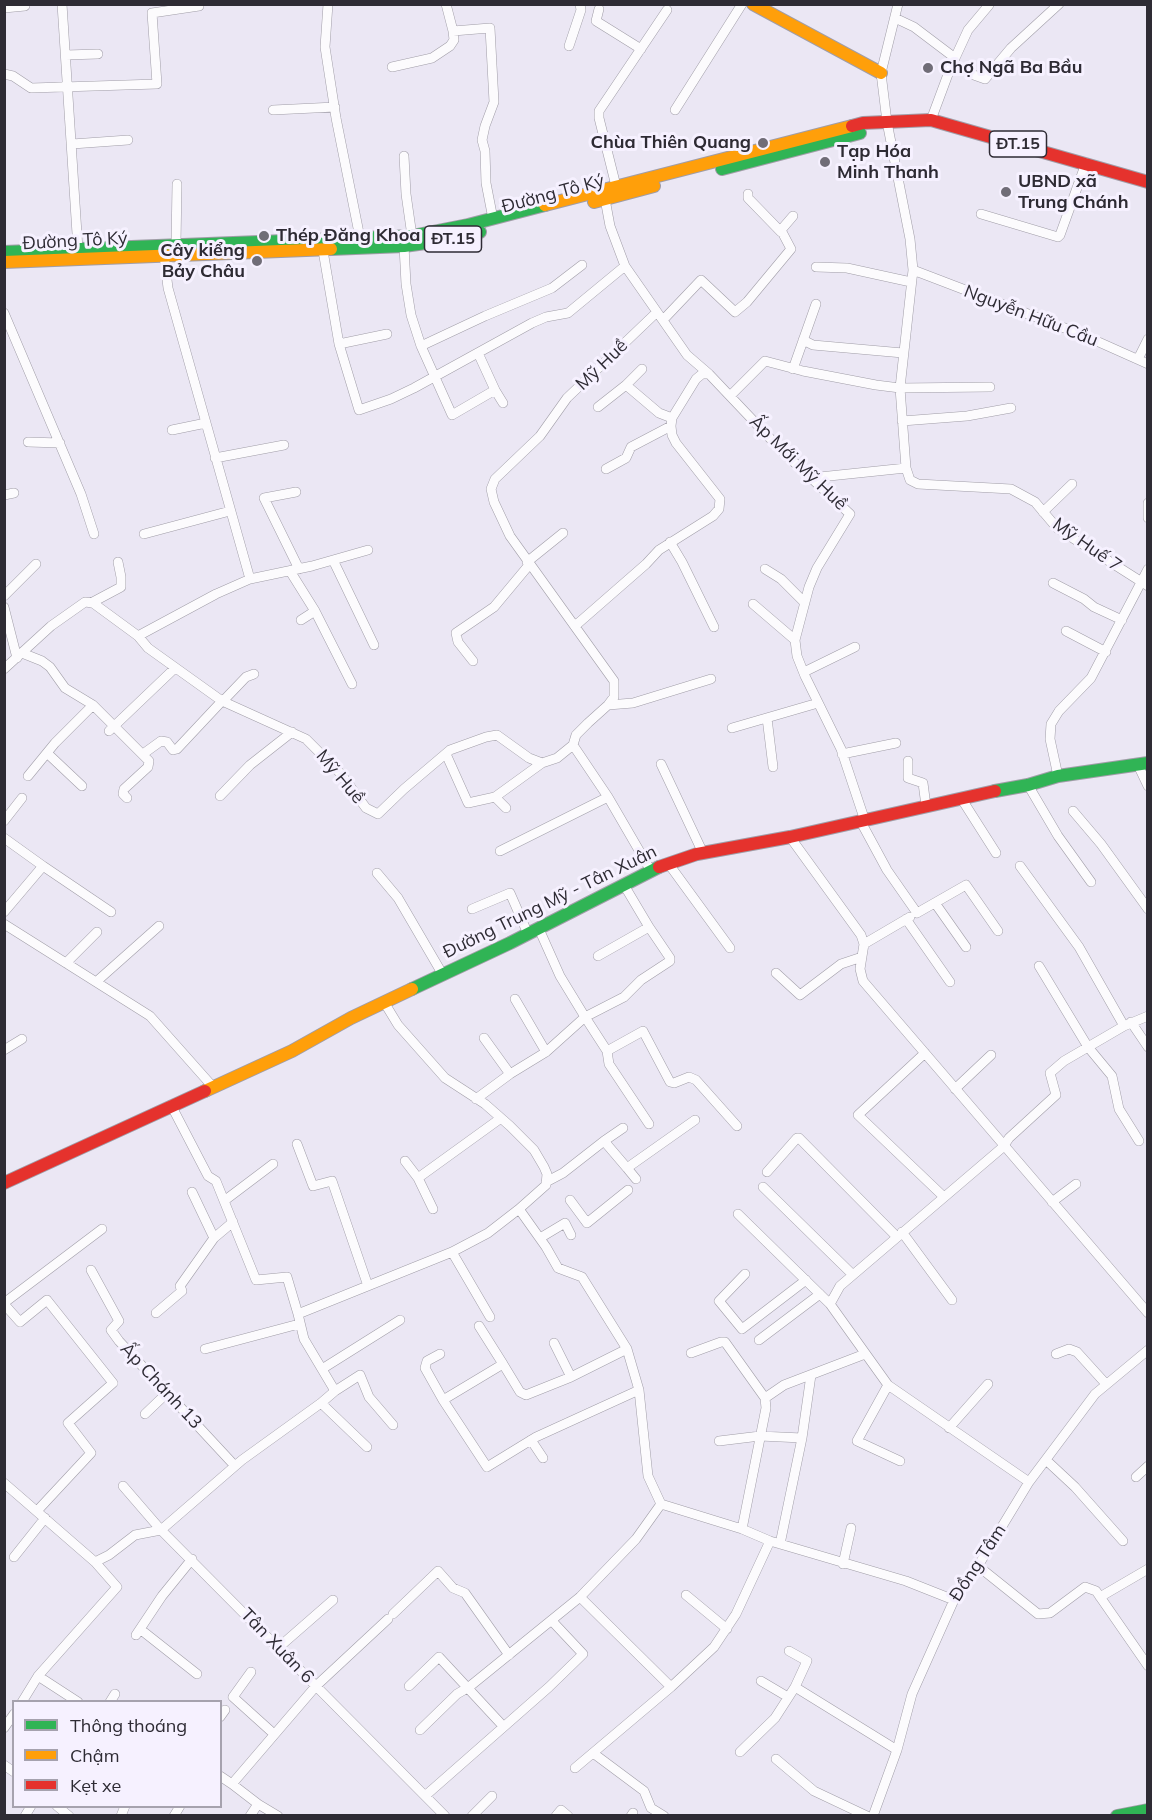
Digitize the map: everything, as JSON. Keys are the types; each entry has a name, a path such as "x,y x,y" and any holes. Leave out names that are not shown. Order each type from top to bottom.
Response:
{"main road":[{"path":"753,4 881,73"},
{"name":"Đường Tô Ký","path":"361,243 442,231 493,219 863,123 931,120 1148,182"},
{"name":"Đường Tô Ký","path":"4,252 176,244 361,243 404,246 447,240 865,132 887,122"},
{"name":"Đường Tô Ký","path":"4,262 164,255 322,244"},
{"name":"Đường Trung Mỹ - Tân Xuân","path":"4,1183 301,1047 351,1018 668,863 703,853 790,837 1028,785 1058,776 1143,764"},
{"path":"1117,1815 1148,1810"}],"street":[{"path":"62,4 78,249"},
{"path":"4,74 13,76 32,87 68,88 157,84 152,13 199,6 199,4"},
{"path":"328,4 325,47 334,107 361,243"},
{"path":"392,67 432,58 450,46 454,40 446,4"},
{"path":"569,46 581,10 580,4"},
{"path":"675,110 742,4"},
{"path":"810,478 906,468 900,388 913,270 910,239 887,122 881,73 898,4"},
{"path":"971,74 985,79 1011,48 1059,4"},
{"path":"4,8 25,6"},
{"path":"931,120 955,58 983,7"},
{"path":"599,9 596,21 641,49"},
{"path":"616,186 599,111 667,10"},
{"path":"894,18 914,27 955,58"},
{"path":"453,31 489,24 494,102 482,140 485,151 486,183 493,219"},
{"path":"66,55 99,54"},
{"path":"273,110 334,107"},
{"path":"72,144 128,140"},
{"path":"404,156 412,236"},
{"path":"981,214 1058,237 1086,163"},
{"path":"176,244 177,184"},
{"path":"663,320 701,280 735,312 747,302 791,249 781,232 753,204 748,194"},
{"name":"Ấp Mới Mỹ Huề","path":"606,199 610,226 625,266 687,355 709,374 810,478 850,514 817,568 795,640 797,656 842,754 863,821 886,870 917,913"},
{"path":"781,232 794,216"},
{"path":"322,244 339,344 359,410 391,399 532,323 546,317 568,313 625,266"},
{"path":"404,246 406,284 411,315 421,346 452,415 495,390"},
{"path":"164,255 168,288 250,579"},
{"path":"421,346 552,288 582,265"},
{"path":"816,267 847,268 911,282"},
{"name":"Nguyễn Hữu Cầu","path":"913,270 1083,334 1143,362"},
{"path":"794,369 816,304"},
{"name":"Mỹ Huề","path":"608,705 614,697 614,681 510,536 494,502 491,489 495,479 540,436 567,398 657,312"},
{"path":"4,314 7,327 81,494 94,534"},
{"path":"339,344 387,334"},
{"path":"1143,362 1148,339"},
{"path":"803,340 813,345 903,353"},
{"path":"478,353 503,403"},
{"path":"730,396 765,360 841,380 900,388 990,387"},
{"path":"598,407 642,369"},
{"path":"606,469 626,458 632,447 671,422 696,379 702,374 709,374"},
{"path":"575,626 670,542 713,516 721,505 715,492 676,442 672,435 671,422 626,385"},
{"path":"902,421 967,416 1011,408"},
{"path":"172,430 206,423"},
{"path":"28,442 60,443"},
{"path":"215,459 284,445"},
{"name":"Mỹ Huế 7","path":"906,468 910,480 918,484 1011,489 1035,502 1057,528 1145,584"},
{"path":"1043,512 1072,484"},
{"path":"296,492 264,498 294,570 352,684"},
{"path":"1148,503 1148,518"},
{"path":"144,534 230,511"},
{"path":"473,661 458,642 456,633 494,607 528,564 563,533"},
{"path":"670,542 682,561 714,627"},
{"path":"138,636 216,594 250,579 368,550"},
{"path":"333,560 374,645"},
{"path":"4,669 51,626 85,602 91,603 121,588 117,562"},
{"path":"4,596 36,564"},
{"path":"765,569 781,579 805,603"},
{"path":"1058,776 1050,739 1051,724 1059,711 1091,678 1122,620 1145,584 1148,569"},
{"path":"1053,583 1122,620"},
{"name":"Mỹ Huề","path":"91,603 138,636 148,648 222,701 306,739 341,774 366,808 378,814 450,750 497,735 529,758 542,763"},
{"path":"753,604 795,640"},
{"path":"4,607 20,656"},
{"path":"301,620 315,611"},
{"path":"1066,631 1106,652"},
{"path":"804,672 855,647"},
{"path":"20,656 42,661 50,667 65,688 93,705 112,729 149,761 148,767 124,789 123,794 127,798"},
{"path":"112,729 175,668"},
{"path":"143,754 161,741 167,742 173,750 177,749 246,677 254,674"},
{"path":"446,754 468,803 495,797 542,763 557,758 573,745 576,735 608,705 633,703 711,679"},
{"path":"732,728 818,703"},
{"path":"28,776 93,705"},
{"path":"767,718 773,767"},
{"path":"220,796 250,765 292,732"},
{"path":"842,754 896,743"},
{"path":"573,745 608,797 651,871"},
{"path":"47,753 82,786"},
{"path":"908,761 908,778 923,783 926,806"},
{"path":"661,764 703,853"},
{"path":"1143,764 1148,786"},
{"path":"1028,785 1058,836 1091,882"},
{"path":"495,797 506,808"},
{"path":"500,851 608,797"},
{"path":"4,820 22,798"},
{"path":"961,798 996,854"},
{"path":"1073,812 1101,844 1148,909"},
{"path":"790,837 861,935 864,944 860,969 863,981 1148,1313"},
{"path":"4,838 111,912"},
{"path":"668,863 730,948"},
{"path":"4,912 44,866"},
{"path":"1020,866 1079,947 1127,1024 1148,1047"},
{"path":"377,873 398,898 443,975"},
{"path":"476,1099 510,1074 546,1052 585,1017 624,997 641,980 670,962 670,958 624,885"},
{"path":"864,944 966,885 998,931"},
{"path":"472,909 510,893 607,1051 609,1064 649,1124"},
{"path":"935,903 966,947"},
{"path":"906,919 950,982"},
{"path":"4,924 150,1016 213,1087"},
{"path":"96,982 159,926"},
{"path":"597,956 649,927"},
{"path":"66,963 97,932"},
{"path":"776,973 800,994 841,964 862,957"},
{"path":"1039,966 1088,1047 1112,1076 1119,1109 1139,1141"},
{"path":"515,999 546,1052"},
{"path":"205,1349 299,1319 368,1286 452,1252 488,1233 546,1185 547,1174 534,1150 501,1118 444,1078 398,1025 384,1002"},
{"path":"830,1304 840,1286 1003,1146 1056,1095 1050,1073 1064,1061 1127,1024 1148,1016"},
{"path":"607,1051 643,1031 670,1082 674,1083 689,1077 696,1080 737,1126"},
{"path":"484,1038 510,1074"},
{"path":"4,1050 22,1039"},
{"path":"925,1053 858,1115 944,1197"},
{"path":"955,1089 991,1055"},
{"path":"171,1105 208,1176 216,1181 256,1280 287,1277 304,1339 335,1391"},
{"path":"418,1178 501,1118"},
{"path":"627,1168 695,1120"},
{"path":"546,1182 563,1173 623,1128"},
{"path":"767,1172 799,1138 899,1235 952,1300"},
{"path":"604,1141 636,1179"},
{"path":"297,1144 313,1186 332,1181 368,1286"},
{"path":"405,1161 418,1178 433,1209"},
{"path":"224,1201 273,1164"},
{"path":"1052,1202 1076,1184"},
{"path":"762,1188 853,1275"},
{"path":"570,1200 587,1223 628,1190"},
{"path":"192,1192 214,1238"},
{"path":"519,1209 558,1268 582,1277 627,1349 639,1390 648,1476 661,1504 843,1564 906,1581 954,1600"},
{"path":"738,1214 830,1304 888,1385 1029,1482"},
{"path":"156,1313 182,1291 180,1286 214,1238 233,1222"},
{"path":"540,1238 564,1222 571,1234"},
{"path":"14,1557 41,1514 90,1453 68,1423 112,1383 47,1300 20,1322 4,1304 102,1229"},
{"path":"452,1252 490,1317"},
{"name":"Ấp Chánh 13","path":"91,1270 118,1321 111,1329 119,1341 235,1466"},
{"path":"745,1274 718,1301 740,1331 806,1280"},
{"path":"759,1340 820,1294"},
{"path":"322,1369 400,1320"},
{"path":"479,1326 525,1395 570,1377 627,1349"},
{"path":"692,1353 725,1342 765,1398 766,1408 742,1529"},
{"path":"554,1343 570,1377"},
{"path":"1056,1354 1069,1349 1077,1352 1106,1384"},
{"name":"Đồng Tâm","path":"873,1815 897,1750 912,1694 954,1600 978,1566 1029,1482 1095,1394 1148,1350"},
{"path":"440,1354 427,1361 424,1366 443,1400 487,1467 531,1440 639,1390"},
{"path":"765,1398 784,1385 865,1354"},
{"path":"443,1400 503,1364"},
{"path":"96,1562 109,1556 135,1535 161,1530 266,1441 360,1375 369,1397 393,1425"},
{"path":"780,1544 802,1438 811,1375"},
{"path":"949,1428 988,1384"},
{"path":"888,1385 857,1440 900,1461"},
{"path":"145,1414 167,1393"},
{"path":"321,1403 367,1447"},
{"path":"719,1442 760,1436 802,1438"},
{"path":"531,1440 543,1458"},
{"path":"1046,1460 1075,1487 1123,1541"},
{"path":"1136,1477 1148,1466"},
{"path":"4,1483 96,1562 117,1587 38,1676 23,1700"},
{"name":"Tân Xuân 6","path":"123,1486 161,1530 445,1815"},
{"path":"420,1730 457,1694 469,1687 580,1597 636,1539 661,1504"},
{"path":"843,1564 851,1528"},
{"path":"575,1768 671,1687 714,1647 736,1614 770,1541"},
{"path":"192,1559 162,1596 138,1632 197,1674"},
{"path":"978,1566 1038,1614 1050,1613 1085,1587 1096,1591 1148,1666"},
{"path":"1100,1597 1148,1569"},
{"path":"232,1784 316,1686 438,1571 450,1585 465,1593 509,1655"},
{"path":"686,1595 727,1629"},
{"path":"580,1597 671,1687"},
{"path":"278,1648 333,1600"},
{"path":"425,1796 583,1654 552,1621"},
{"path":"740,1752 775,1718 795,1687 807,1661 789,1651"},
{"path":"409,1686 439,1657 503,1726"},
{"path":"251,1672 232,1697 274,1734"},
{"path":"38,1676 76,1700"},
{"path":"761,1681 788,1697"},
{"path":"795,1687 897,1750"},
{"path":"593,1753 644,1791 651,1808 664,1815"},
{"path":"776,1759 814,1791 867,1815"},
{"path":"222,1777 258,1804 278,1815"},
{"path":"472,1815 492,1796"},
{"path":"250,1815 258,1804"},
{"path":"556,1815 561,1810 568,1815"}],"traffic: fast":[{"path":"722,169 860,133"},
{"path":"4,252 412,236 468,225 545,205"},
{"path":"331,249 404,246 447,240 480,232"},
{"path":"995,791 1028,785 1058,776 1148,763"},
{"path":"412,989 510,943 659,867"},
{"path":"1117,1816 1148,1810"}],"traffic: slow":[{"path":"753,4 881,73"},
{"path":"545,205 852,126"},
{"path":"594,202 654,186"},
{"path":"4,262 331,249"},
{"path":"205,1091 292,1051 351,1018 412,989"}],"traffic: jam":[{"path":"852,126 863,123 931,120 1148,182"},
{"path":"659,867 697,854 790,837 995,791"},
{"path":"4,1183 205,1091"}],"place":[{"name":"Chợ Ngã Ba Bầu","path":"928,68"},
{"name":"Chùa Thiên Quang","path":"763,143"},
{"name":"Tạp Hóa Minh Thanh","path":"825,162"},
{"name":"UBND xã Trung Chánh","path":"1006,192"},
{"name":"Thép Đăng Khoa","path":"264,236"},
{"name":"Cây kiểng Bảy Châu","path":"257,261"}]}
